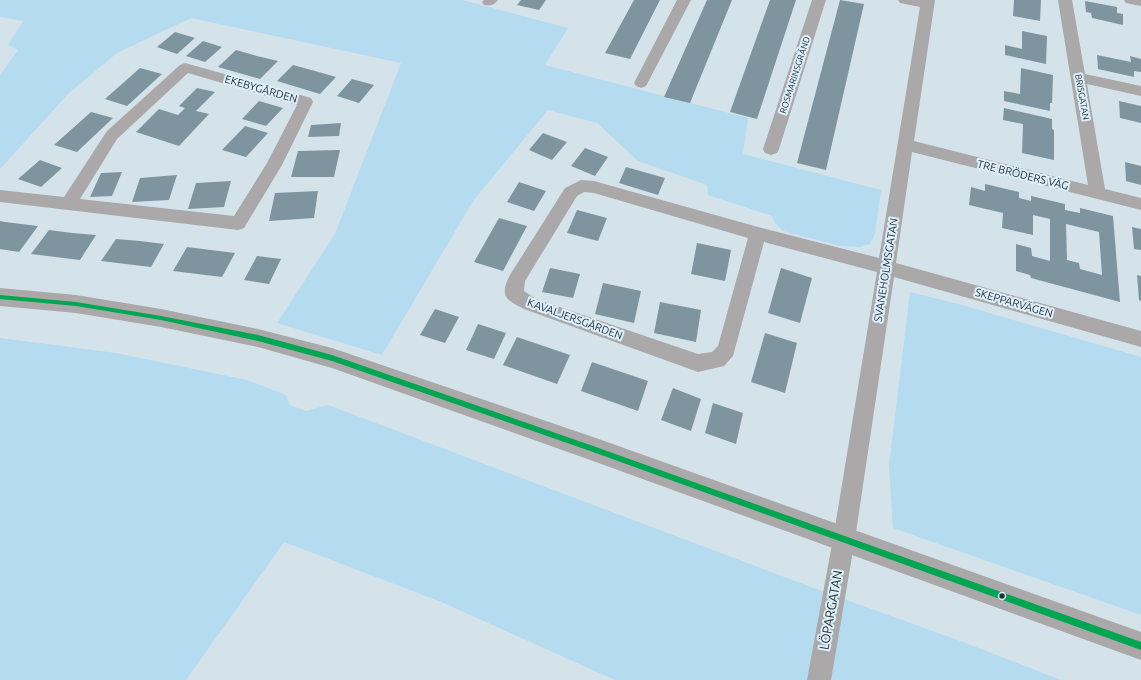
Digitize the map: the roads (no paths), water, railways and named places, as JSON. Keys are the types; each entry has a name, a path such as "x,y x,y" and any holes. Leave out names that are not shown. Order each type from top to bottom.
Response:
{"street":[{"path":"641,83 684,0"},
{"name":"ROSMARINSGRÄND","path":"772,149 819,0"},
{"path":"905,0 928,2"},
{"name":"BRISGATAN","path":"1066,0 1098,194"},
{"path":"1131,0 1141,2"},
{"name":"SVANEHOLMSGATAN","path":"844,539 928,2"},
{"name":"EKEBYGÅRDEN","path":"0,196 238,223 274,165 306,102 185,68 112,135 69,203"},
{"path":"1079,78 1141,91"},
{"name":"TRE BRÖDERS VÄG","path":"906,145 1141,204"},
{"name":"KAVALJERSGÅRDEN","path":"758,234 726,350 717,360 698,363 530,304 514,295 516,280 571,192 581,186 594,187 758,234 886,267"},
{"name":"SKEPPARVÄGEN","path":"886,267 1141,339"},
{"path":"0,297 76,304 162,318 258,338 332,358 394,378 1141,646"},
{"name":"LÖPARGATAN","path":"818,680 844,539"}]}
